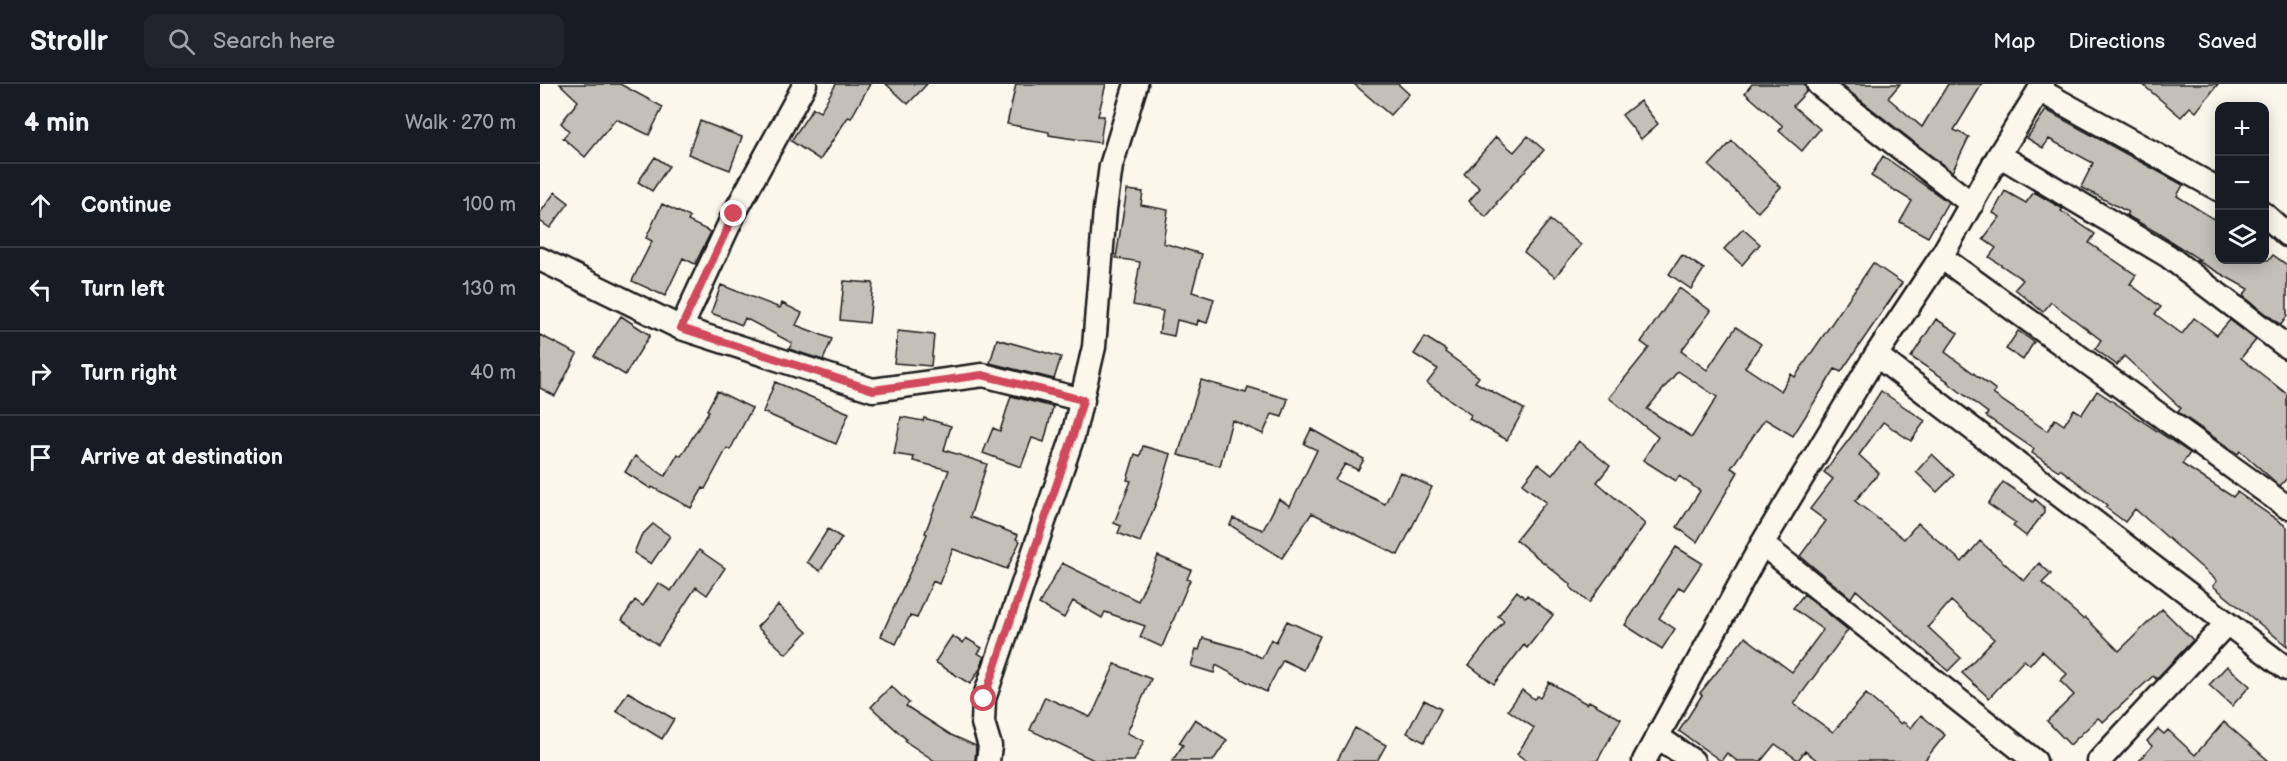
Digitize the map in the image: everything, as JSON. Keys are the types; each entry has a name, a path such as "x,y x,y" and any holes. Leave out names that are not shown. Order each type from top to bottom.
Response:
{"street":[{"path":"681,328 734,214 805,84"},
{"path":"988,761 990,746 982,723 984,699 1073,436 1083,400 1094,347 1105,209 1111,166 1136,84"},
{"path":"1818,84 1972,204"},
{"path":"1644,761 1762,544 1876,355 1941,257 2041,87 2215,187"},
{"path":"1999,155 2168,256 2287,347"},
{"path":"2269,218 2287,234"},
{"path":"1941,257 2287,507"},
{"path":"540,259 681,328 873,390 982,375 1083,400"},
{"path":"1876,355 2287,669"},
{"path":"1762,544 2035,761"},
{"path":"2099,761 2227,623"},
{"path":"1658,737 1693,761"}],"building":[{"path":"560,84 620,84 663,107 649,135 616,119 585,157 563,138 569,131 561,123 578,101"},
{"path":"836,84 870,84 851,118 848,117 820,160 791,141 813,108 820,112"},
{"path":"886,84 927,84 908,104"},
{"path":"1016,84 1106,84 1098,116 1104,116 1100,143 1049,135 1049,132 1007,124"},
{"path":"1354,84 1398,84 1409,94 1390,115"},
{"path":"1752,84 1805,84 1807,91 1793,106 1820,129 1802,151 1779,131 1783,126 1745,93"},
{"path":"1840,84 1900,84 1888,98 1922,127 1948,84 1982,84 1954,130 1969,137 1952,172"},
{"path":"2142,84 2218,84 2196,112 2190,107 2181,117"},
{"path":"1640,101 1658,124 1641,139 1622,115"},
{"path":"2046,110 2183,185 2177,196 2215,220 2215,264 2269,264 2273,255 2287,265 2287,316 2281,325 2243,296 2248,289 2196,260 2200,260 2126,215 2128,212 2081,187 2093,163 2049,139 2043,148 2027,138"},
{"path":"700,121 742,137 730,170 688,154"},
{"path":"1528,136 1544,150 1486,217 1469,201 1480,188 1464,174 1496,137 1514,152"},
{"path":"1732,141 1781,187 1758,212 1709,166"},
{"path":"1883,156 1948,202 1928,237 1900,222 1912,201 1871,176"},
{"path":"655,157 669,166 652,191 638,182"},
{"path":"1127,190 1143,192 1141,205 1168,210 1163,243 1202,254 1192,292 1214,299 1207,323 1198,320 1197,325 1177,320 1174,336 1159,333 1163,311 1133,305 1140,262 1116,258"},
{"path":"2005,191 2026,203 2034,192 2063,209 2061,211 2095,234 2089,243 2136,275 2130,284 2161,307 2155,314 2182,334 2194,318 2217,335 2230,320 2256,340 2241,358 2287,394 2287,478 2280,486 2240,451 2238,454 2178,412 2181,408 2124,356 2117,365 2095,349 2101,340 2051,302 2043,312 2015,289 2023,280 1989,257 1996,248 1983,239 2000,217 1993,213"},
{"path":"555,192 569,203 550,228 540,221 540,213"},
{"path":"662,204 690,217 688,221 711,232 695,264 683,258 665,296 632,281 652,241 646,238"},
{"path":"1550,220 1581,245 1555,277 1524,252"},
{"path":"1743,229 1760,244 1742,265 1724,249"},
{"path":"1682,255 1704,269 1691,289 1669,274"},
{"path":"1873,263 1902,283 1841,372 1835,369 1793,436 1765,419 1731,468 1738,472 1697,542 1677,527 1700,491 1679,476 1676,481 1643,460 1658,437 1609,398 1649,348 1641,342 1679,288 1711,311 1681,351 1707,370 1736,327 1761,344 1745,367 1781,391 1791,374 1795,377","holes":["1678,371 1717,397 1692,437 1647,409"]},
{"path":"844,281 873,283 869,323 840,320"},
{"path":"721,285 780,308 782,303 802,313 796,325 832,339 823,360 789,349 792,343 745,318 742,325 711,313"},
{"path":"621,316 650,335 625,375 594,356"},
{"path":"1936,319 1958,333 1945,352 1996,390 1993,394 2047,431 2055,419 2064,425 2074,409 2082,414 2097,391 2190,453 2182,464 2233,497 2237,492 2287,527 2287,646 2213,586 2217,581 2135,509 2125,522 2105,507 2107,505 2060,469 2059,471 2032,453 2034,449 1986,416 1988,413 1948,381 1911,357"},
{"path":"898,331 934,335 931,366 894,363"},
{"path":"2018,331 2034,342 2023,360 2006,349"},
{"path":"540,335 577,354 555,396 540,388"},
{"path":"1425,337 1446,350 1445,352 1479,377 1475,382 1524,409 1507,440 1469,419 1471,415 1427,383 1438,369 1414,354"},
{"path":"997,339 1061,357 1054,379 990,363"},
{"path":"1201,380 1246,393 1248,387 1288,399 1282,417 1272,414 1263,434 1232,420 1220,466 1178,455"},
{"path":"775,382 849,413 836,444 763,412"},
{"path":"717,391 752,408 730,450 727,448 705,489 703,488 691,508 652,487 651,489 625,472 635,456 665,476 678,454 681,456 709,411 707,410"},
{"path":"1881,391 1925,421 1911,441 1883,422 1859,455 1879,473 1855,501 1904,539 1918,523 1962,562 1980,541 2024,581 2039,563 2051,574 2042,583 2083,619 2085,617 2119,651 2162,609 2193,640 2156,679 2153,676 2103,722 2098,718 2070,745 2047,721 2074,695 2060,681 2067,674 2042,651 2030,665 2024,660 1989,698 1962,673 1994,639 1951,601 1928,627 1961,658 1948,671 1856,590 1851,598 1800,556 1826,521 1810,509 1833,479 1824,472 1854,433"},
{"path":"1011,396 1053,407 1044,442 1032,438 1021,467 983,453 993,428 1000,431"},
{"path":"901,417 923,421 924,418 951,426 944,450 987,464 970,517 1018,535 1016,539 1020,541 1007,569 953,549 939,584 933,581 917,618 910,616 896,644 881,636 927,534 925,533 949,470 913,461 914,457 894,454"},
{"path":"1311,429 1364,459 1358,470 1345,464 1335,480 1385,504 1400,472 1432,487 1398,555 1312,513 1282,558 1230,525 1233,518 1263,530 1279,499 1290,506 1317,450 1304,444"},
{"path":"1579,441 1610,466 1597,482 1645,524 1589,603 1570,587 1571,585 1516,540 1546,502 1522,484 1538,464 1552,475"},
{"path":"1143,446 1171,454 1158,498 1140,542 1118,533 1121,526 1114,523 1131,481 1127,480 1135,454 1140,456"},
{"path":"1932,454 1954,475 1937,492 1916,472"},
{"path":"2003,482 2033,502 2035,499 2044,507 2044,513 2026,536 2013,526 2016,523 1988,504"},
{"path":"653,524 670,536 651,564 634,553 641,536"},
{"path":"828,529 842,538 820,571 807,562"},
{"path":"1676,547 1702,563 1684,590 1679,587 1659,618 1675,629 1662,649 1625,625"},
{"path":"699,550 725,568 707,595 696,587 658,645 622,620 635,600 643,606 658,583 671,591"},
{"path":"1158,556 1191,570 1187,579 1190,580 1162,647 1140,637 1145,626 1105,612 1102,618 1073,601 1064,618 1039,604 1062,563 1138,601"},
{"path":"1517,591 1525,598 1527,595 1553,615 1527,648 1524,645 1494,684 1469,665 1504,621 1498,616"},
{"path":"1804,594 1848,630 1794,704 1833,732 1866,694 1901,724 1903,722 1911,728 1921,715 1945,735 1924,761 1818,761 1805,751 1798,760 1775,744 1761,761 1737,761 1727,753 1721,761 1679,731 1702,695 1700,693 1745,637 1792,672 1823,630 1793,608"},
{"path":"778,605 807,632 786,654 757,627"},
{"path":"1287,621 1320,636 1304,670 1283,660 1266,692 1216,665 1214,673 1191,666 1196,649 1199,650 1203,638 1246,650 1262,658 1271,639 1276,642"},
{"path":"952,636 963,643 966,638 982,648 978,653 984,657 980,669 970,684 935,662"},
{"path":"1115,664 1151,679 1127,733 1144,741 1134,761 1096,761 1030,730 1045,697 1090,717"},
{"path":"2227,666 2250,686 2232,706 2209,685"},
{"path":"1549,682 1587,704 1589,701 1621,719 1597,761 1527,761 1517,754 1534,728 1508,710 1522,690 1534,699 1537,696 1540,698"},
{"path":"891,686 909,703 906,706 951,735 976,746 975,761 935,761 905,741 906,739 871,707"},
{"path":"628,692 674,719 662,739 616,711"},
{"path":"1424,700 1441,709 1424,742 1407,733"},
{"path":"1195,719 1227,740 1213,761 1172,761 1183,745 1179,743"},
{"path":"2224,722 2269,761 2139,761 2152,746 2147,741 2158,729 2164,734 2168,730 2195,755"},
{"path":"1355,728 1386,745 1377,761 1337,761"}],"route":[{"path":"734,214 681,328 873,390 982,375 1083,400 1073,436 984,699"}]}
